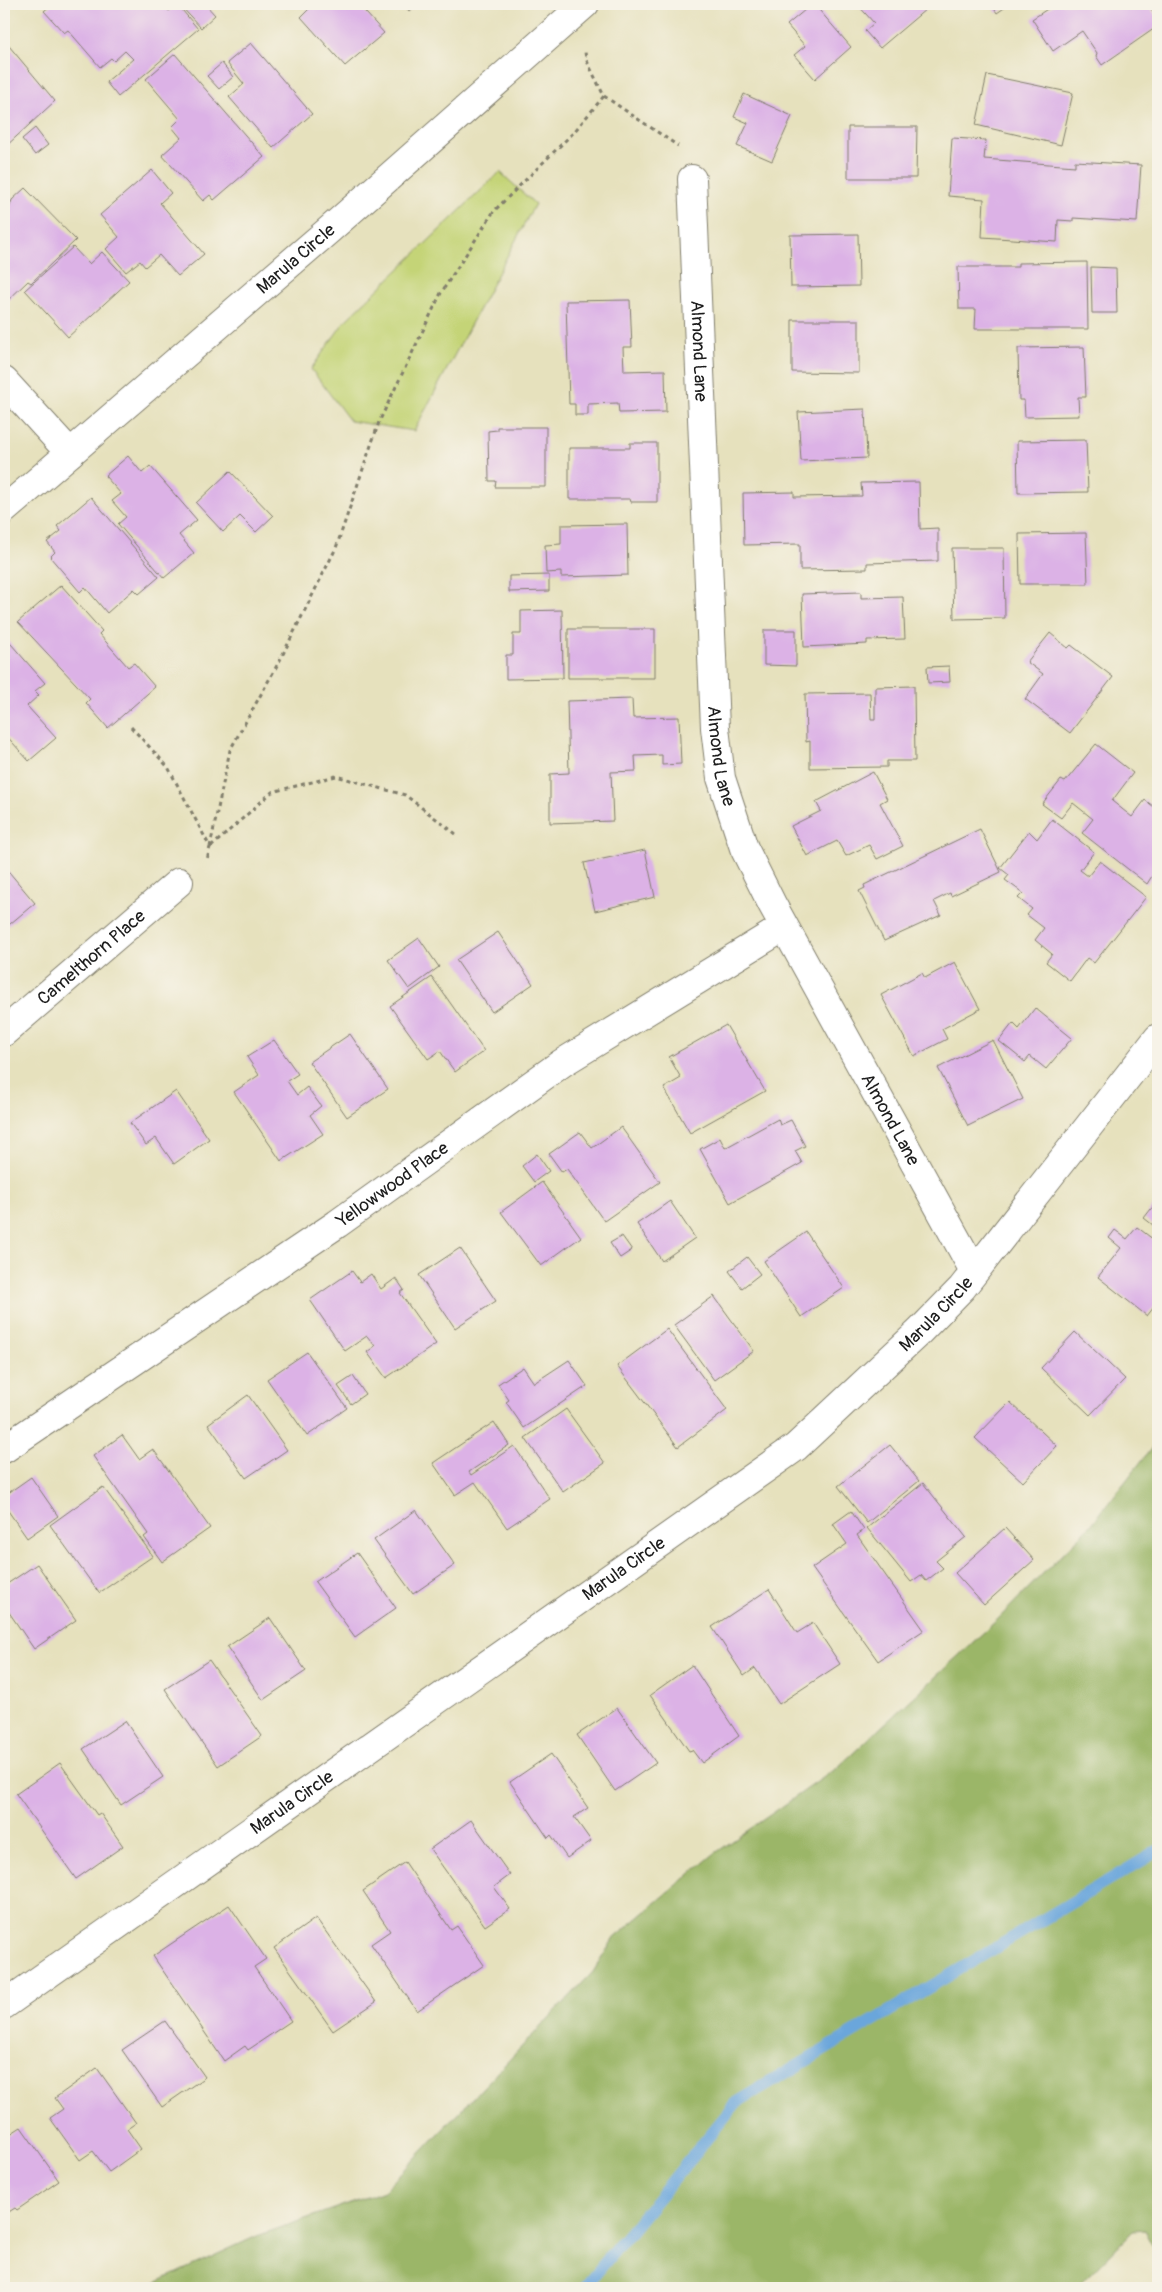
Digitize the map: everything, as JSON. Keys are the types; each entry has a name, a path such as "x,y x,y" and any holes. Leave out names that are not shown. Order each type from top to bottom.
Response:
{"street":[{"name":"Marula Circle","path":"4,510 329,230 582,6"},
{"name":"Almond Lane","path":"692,179 715,728 721,778 744,848 784,927 974,1271"},
{"path":"4,381 70,453"},
{"name":"Camelthorn Place","path":"4,1032 179,882"},
{"name":"Yellowwood Place","path":"4,1449 337,1224 562,1063 784,927"},
{"name":"Marula Circle","path":"4,2005 796,1447 919,1332 974,1271 1158,1038"}],"path":[{"path":"582,6 586,59 604,96 691,155 692,179"},
{"path":"206,865 230,750 280,660 336,548 379,422 441,293 494,211 574,132 604,96"},
{"path":"131,727 168,767 210,847"},
{"path":"210,847 272,792 336,776 405,795 456,834"}],"green space":[{"path":"500,172 535,204 414,431 350,421 311,369 345,321"},
{"path":"1158,1440 1158,2248 1155,2249 1145,2230 1133,2231 1077,2288 144,2288 257,2236 384,2191 593,1972 614,1938 714,1854 837,1768 997,1620 1091,1525"}],"building":[{"path":"52,4 162,4 169,11 177,4 198,29 118,97 106,82 133,59 125,51 114,61 111,58 100,67 68,30 64,33 44,11"},
{"path":"179,4 205,4 215,15 201,28"},
{"path":"310,4 358,4 384,33 345,66 301,17 312,6"},
{"path":"402,4 417,4 409,11"},
{"path":"812,4 851,47 815,79 794,55 805,46 787,25"},
{"path":"857,4 932,4 880,48 865,31 874,23"},
{"path":"991,4 1010,4 997,13"},
{"path":"1055,4 1148,4 1158,19 1158,26 1102,65 1096,56 1097,53 1082,31 1053,51 1032,19"},
{"path":"251,43 312,114 273,148 229,97 244,84 227,63"},
{"path":"4,45 6,48 9,46 55,101 4,148"},
{"path":"175,54 264,157 214,200 210,195 203,201 162,155 181,138 172,127 180,119 146,79"},
{"path":"222,63 233,77 219,89 207,76"},
{"path":"987,75 1073,93 1061,145 976,125"},
{"path":"744,94 792,116 772,161 737,146 748,123 734,117"},
{"path":"848,127 917,127 916,178 848,178"},
{"path":"35,128 48,145 35,155 22,139"},
{"path":"952,138 986,140 984,159 1075,166 1075,161 1141,165 1137,222 1073,218 1073,221 1058,220 1057,242 982,237 984,199 948,196"},
{"path":"152,170 171,193 160,203 204,254 178,276 159,255 145,267 140,261 126,272 106,249 119,237 100,215"},
{"path":"25,188 76,240 31,283 28,281 4,304 4,222 12,200"},
{"path":"858,234 859,286 791,287 790,235"},
{"path":"73,247 89,264 102,252 129,281 68,337 25,290"},
{"path":"1087,262 1088,329 975,329 976,309 959,309 958,267 1018,267 1018,263"},
{"path":"1091,267 1116,268 1117,313 1092,313"},
{"path":"630,300 632,347 623,347 624,371 665,370 666,412 619,413 618,403 588,404 588,415 575,415 575,404 569,404 566,301"},
{"path":"792,320 859,320 859,373 792,372"},
{"path":"1084,347 1086,397 1078,397 1079,416 1025,417 1024,400 1019,400 1018,348"},
{"path":"865,409 867,458 801,461 798,412"},
{"path":"497,427 546,427 546,487 495,487 496,481 489,481 488,431 497,430"},
{"path":"1086,440 1088,492 1018,493 1017,441"},
{"path":"630,443 657,443 657,502 631,502 630,499 569,499 569,448 630,448"},
{"path":"128,456 142,473 150,466 197,520 179,535 194,553 164,578 118,524 126,517 112,501 121,494 105,476"},
{"path":"230,471 273,516 256,532 240,516 223,532 196,503"},
{"path":"919,482 920,529 938,528 938,561 867,563 867,569 800,570 800,544 744,545 743,493 794,492 794,497 862,496 861,483"},
{"path":"91,497 159,577 139,594 134,589 107,613 85,587 80,592 50,557 55,552 47,542 61,531 57,526"},
{"path":"627,524 628,575 561,577 561,572 546,573 545,545 561,544 561,525"},
{"path":"1086,533 1088,584 1020,584 1019,534"},
{"path":"952,548 1004,548 1005,618 954,619"},
{"path":"549,575 549,591 509,592 509,576"},
{"path":"61,585 102,631 99,634 128,667 134,663 155,687 108,728 86,703 90,699 18,622"},
{"path":"861,592 861,598 903,597 905,639 867,640 867,644 804,647 802,594"},
{"path":"562,610 563,678 506,679 506,655 513,655 513,634 521,634 521,611"},
{"path":"568,629 655,629 655,678 568,678"},
{"path":"764,630 796,630 796,666 764,665"},
{"path":"1050,633 1068,648 1071,645 1113,677 1070,733 1025,699 1043,674 1027,662"},
{"path":"4,636 45,683 35,691 39,695 27,706 56,738 29,761 4,733 4,722 6,720 4,717"},
{"path":"949,666 950,682 928,683 927,667"},
{"path":"914,686 915,761 887,761 887,767 810,768 810,741 806,742 805,694 870,693 871,719 875,719 875,687"},
{"path":"632,699 633,718 679,717 681,764 662,765 662,755 635,756 636,771 611,772 613,821 550,823 550,774 569,773 567,701"},
{"path":"1096,744 1133,773 1112,801 1132,817 1145,800 1158,810 1158,881 1152,876 1147,884 1082,833 1093,819 1073,803 1061,818 1042,804 1061,780 1065,782"},
{"path":"873,772 887,799 880,803 903,846 877,859 869,845 846,856 837,841 807,856 791,826 821,811 816,802"},
{"path":"1052,819 1094,852 1080,870 1088,876 1100,861 1146,897 1094,963 1087,958 1070,981 1046,962 1052,954 1035,940 1044,928 1027,915 1032,909 1018,898 1023,893 1005,880 1009,875 1000,868 1029,831 1037,839"},
{"path":"980,829 1001,872 951,896 950,893 934,901 941,915 884,941 859,891 865,888 864,885"},
{"path":"645,850 655,897 595,911 584,863"},
{"path":"4,866 35,903 4,929"},
{"path":"498,932 533,984 492,1012 456,960"},
{"path":"419,938 439,967 409,989 388,960"},
{"path":"955,962 980,1009 942,1029 947,1039 914,1056 881,995 922,973 925,978"},
{"path":"432,977 484,1051 455,1072 440,1051 428,1059 390,1006"},
{"path":"1035,1008 1072,1038 1046,1069 1030,1056 1025,1062 999,1041 1013,1023 1019,1029"},
{"path":"726,1025 765,1091 690,1133 664,1088 681,1078 669,1057"},
{"path":"350,1034 388,1089 347,1117 309,1062"},
{"path":"274,1040 298,1074 287,1081 297,1095 307,1087 321,1106 310,1115 323,1134 281,1161 234,1092 259,1075 247,1057"},
{"path":"993,1040 1023,1099 968,1126 938,1068"},
{"path":"176,1091 209,1139 174,1164 156,1138 146,1145 130,1123"},
{"path":"778,1119 780,1125 791,1120 805,1146 795,1151 802,1163 730,1203 700,1149 720,1138 725,1148"},
{"path":"621,1127 660,1182 604,1221 567,1169 562,1172 549,1154 580,1132 592,1148"},
{"path":"537,1154 549,1171 534,1182 522,1166"},
{"path":"542,1182 581,1237 541,1266 501,1212"},
{"path":"1158,1200 1158,1229 1144,1218"},
{"path":"670,1201 695,1238 662,1261 637,1224"},
{"path":"1137,1227 1158,1243 1158,1302 1147,1316 1098,1277 1121,1248 1109,1238 1115,1230 1127,1239"},
{"path":"806,1232 844,1288 801,1317 764,1261"},
{"path":"622,1236 632,1250 620,1258 610,1243"},
{"path":"460,1248 496,1301 455,1328 419,1275"},
{"path":"747,1257 760,1274 742,1288 729,1271"},
{"path":"352,1271 360,1282 371,1274 381,1289 396,1278 404,1290 400,1293 436,1344 386,1378 367,1352 375,1346 367,1336 345,1351 310,1300"},
{"path":"714,1296 754,1351 714,1380 674,1325"},
{"path":"667,1329 727,1410 678,1447 617,1366"},
{"path":"1075,1332 1125,1379 1090,1415 1041,1368"},
{"path":"307,1352 347,1408 307,1436 267,1379"},
{"path":"569,1360 587,1386 524,1428 506,1402 509,1400 498,1384 523,1367 534,1383"},
{"path":"353,1376 365,1394 351,1404 338,1386"},
{"path":"248,1395 287,1450 246,1478 208,1424"},
{"path":"1010,1402 1057,1446 1023,1482 975,1438"},
{"path":"566,1409 605,1463 563,1492 525,1438"},
{"path":"494,1422 509,1445 469,1472 471,1475 514,1446 550,1499 507,1528 475,1482 455,1495 433,1463"},
{"path":"122,1435 139,1459 153,1449 210,1528 162,1562 144,1537 148,1534 93,1456"},
{"path":"890,1445 919,1481 867,1523 838,1486"},
{"path":"31,1477 58,1516 27,1538 4,1505 4,1496"},
{"path":"923,1483 966,1537 936,1561 943,1568 926,1581 921,1575 911,1582 867,1528"},
{"path":"103,1487 153,1556 99,1593 50,1525"},
{"path":"416,1510 455,1565 413,1594 374,1540"},
{"path":"851,1511 864,1530 857,1535 924,1630 878,1661 812,1568 847,1544 833,1524"},
{"path":"1005,1528 1034,1560 984,1605 955,1573"},
{"path":"357,1553 396,1608 355,1637 315,1582"},
{"path":"37,1564 76,1620 34,1649 4,1605 4,1586"},
{"path":"769,1589 797,1633 813,1623 840,1664 779,1704 755,1668 744,1676 712,1627"},
{"path":"270,1618 306,1671 263,1700 227,1647"},
{"path":"209,1660 262,1736 218,1766 165,1689"},
{"path":"692,1665 739,1736 702,1763 692,1750 689,1751 650,1695"},
{"path":"617,1708 656,1763 615,1791 577,1735"},
{"path":"125,1721 163,1777 121,1805 83,1749"},
{"path":"551,1754 588,1808 574,1817 591,1841 567,1858 551,1835 548,1838 510,1782"},
{"path":"60,1763 97,1815 100,1813 123,1846 76,1879 16,1794"},
{"path":"471,1820 510,1875 494,1887 510,1909 485,1926 430,1849"},
{"path":"405,1862 451,1930 457,1926 484,1965 417,2011 371,1944 390,1931 363,1891"},
{"path":"229,1905 266,1959 254,1967 291,2021 248,2050 245,2046 224,2061 153,1956"},
{"path":"316,1918 376,2002 333,2031 274,1948"},
{"path":"165,2021 205,2077 162,2107 122,2050"},
{"path":"97,2068 136,2123 127,2129 141,2149 109,2172 93,2151 80,2160 50,2118 63,2109 55,2098"},
{"path":"21,2127 59,2181 17,2210 15,2208 4,2215 4,2138"}],"waterway":[{"path":"584,2288 737,2102 1158,1851"}]}
